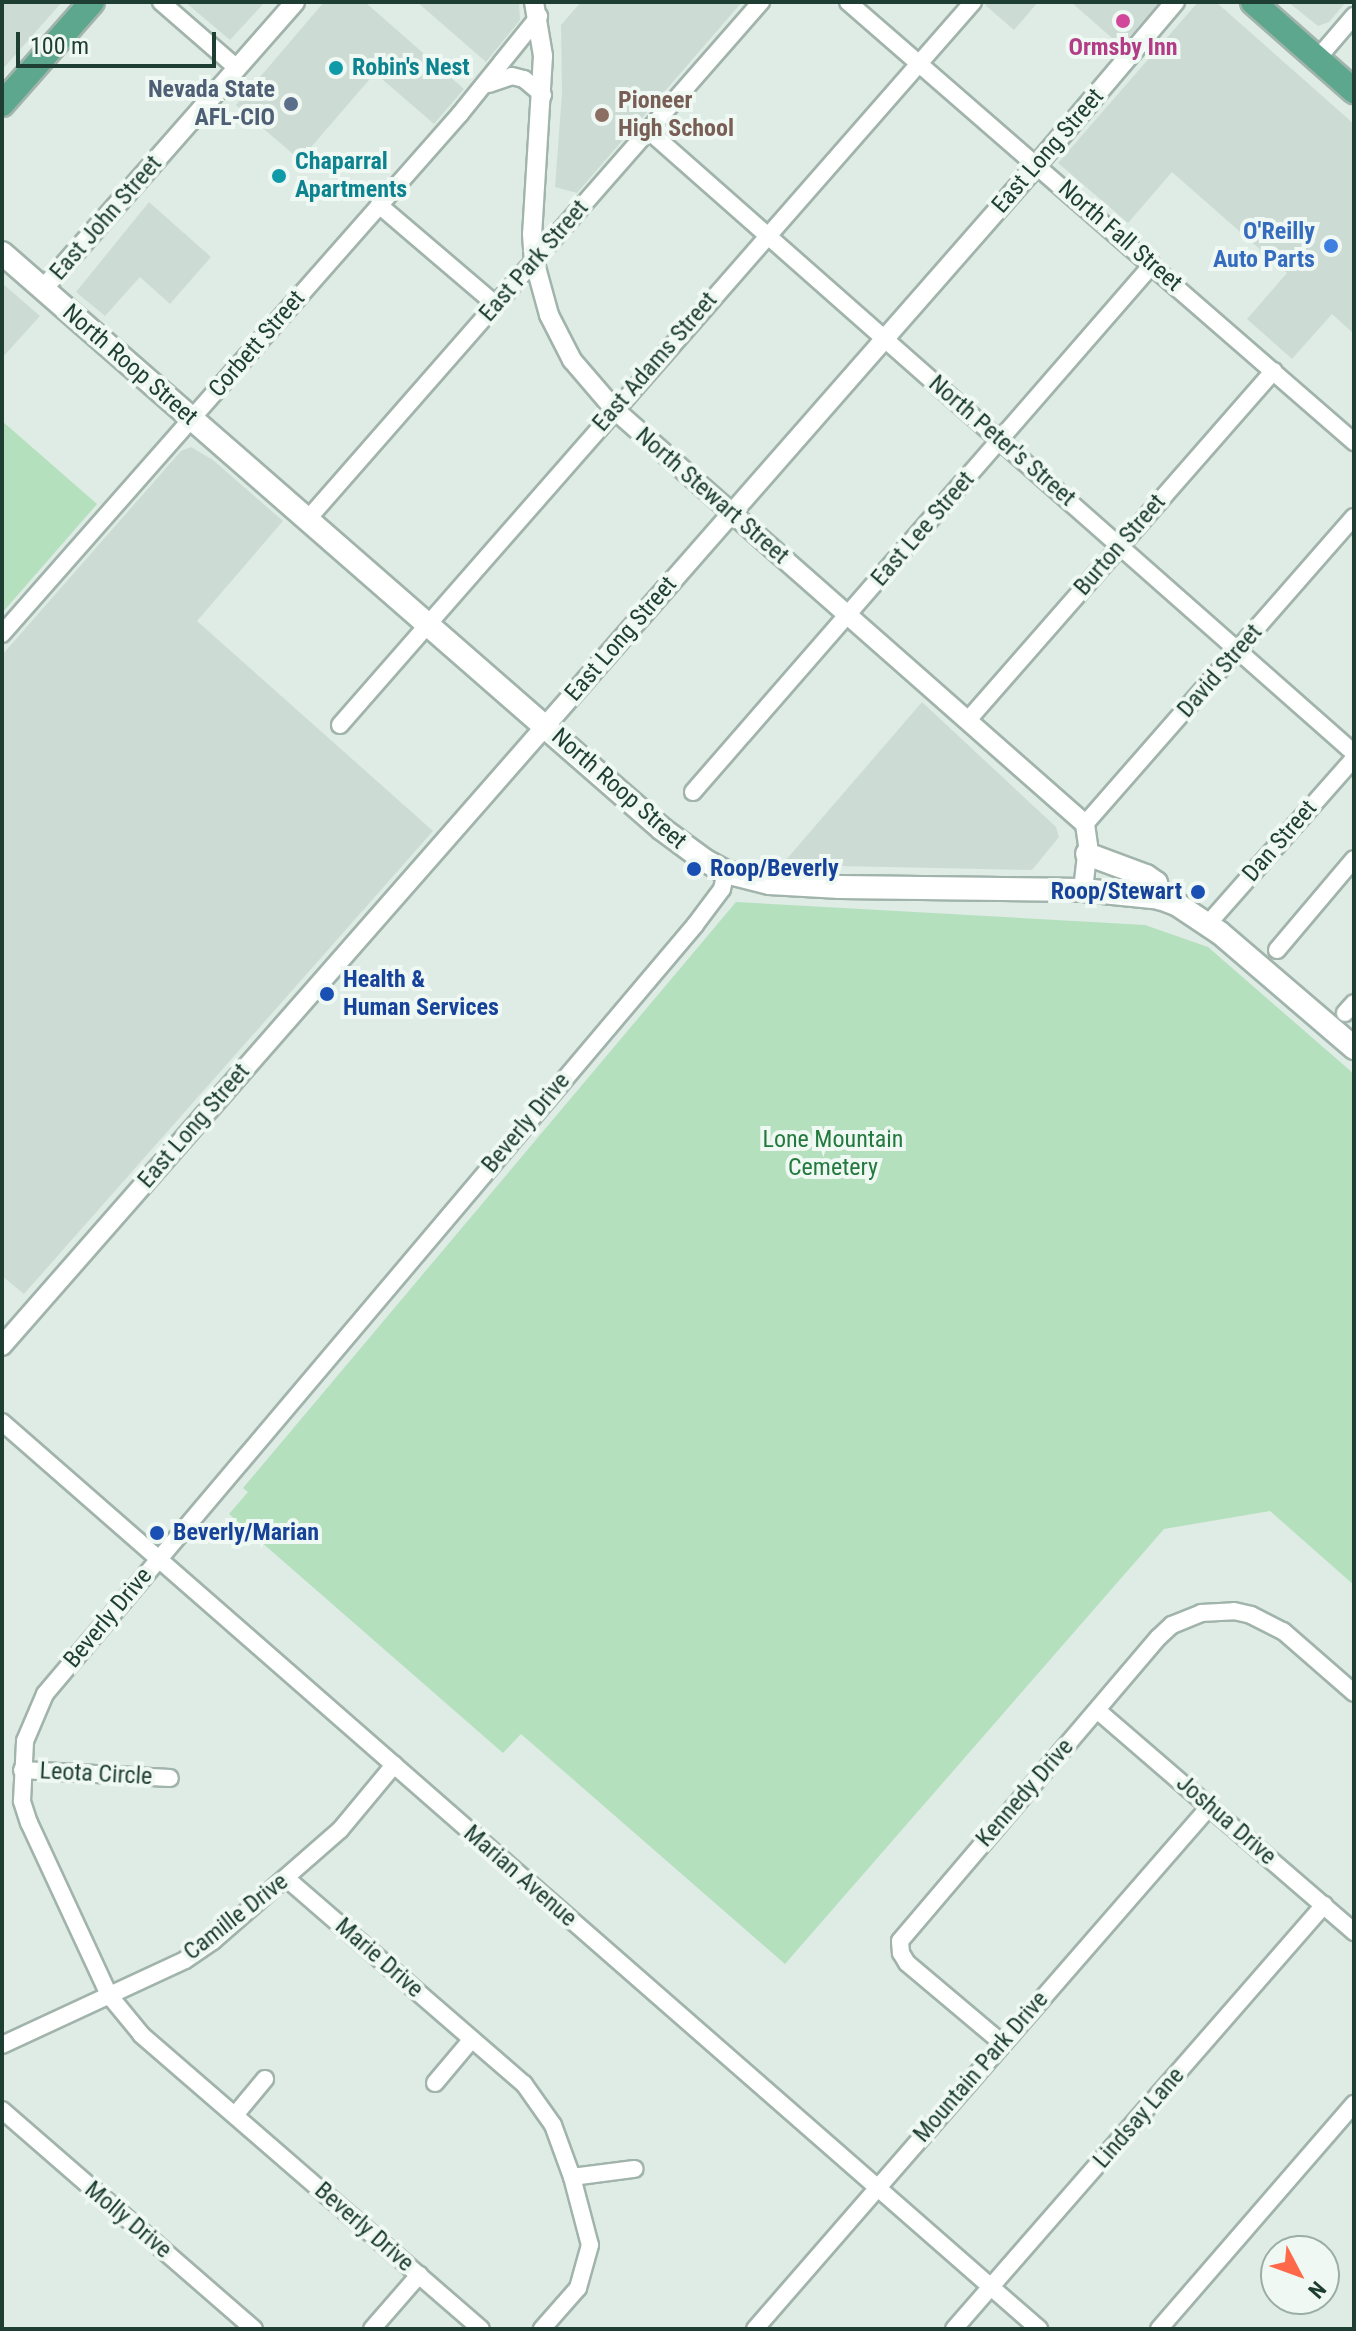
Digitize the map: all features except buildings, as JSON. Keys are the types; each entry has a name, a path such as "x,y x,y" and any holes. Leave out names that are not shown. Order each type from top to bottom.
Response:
{"main road":[{"path":"2,104 92,2"},
{"path":"1253,2 1354,91"},
{"name":"North Roop Street","path":"2,253 662,829 726,872 769,883 840,887 1083,890 1160,898 1178,905 1207,925 1354,1048"},
{"path":"1087,854 1146,876 1156,883 1160,898"}],"street":[{"path":"161,2 237,68"},
{"name":"East John Street","path":"43,289 295,2"},
{"name":"East Park Street","path":"307,520 761,2"},
{"name":"North Fall Street","path":"848,2 1038,164 1354,442"},
{"name":"East Adams Street","path":"340,725 973,2"},
{"name":"East Long Street","path":"2,1346 1038,164 1175,2"},
{"name":"Corbett Street","path":"2,634 481,90 537,9"},
{"name":"North Stewart Street","path":"537,9 543,95 533,208 534,260 540,290 561,341 584,377 615,410 1085,824"},
{"path":"1317,59 1354,16"},
{"name":"Corbett Street","path":"481,90 498,78 512,76 524,79 543,95"},
{"name":"North Peter's Street","path":"649,131 1121,545 1354,755"},
{"path":"379,205 496,305"},
{"name":"East Lee Street","path":"693,792 1152,265"},
{"name":"Burton Street","path":"968,720 1274,371"},
{"name":"David Street","path":"1085,824 1354,517"},
{"name":"Dan Street","path":"1207,925 1354,755"},
{"path":"1083,890 1087,854 1085,824"},
{"path":"1277,950 1354,859"},
{"name":"Beverly Drive","path":"481,2329 141,2034 109,1995 29,1823 22,1801 25,1741 45,1694 695,925 722,889 726,872"},
{"name":"Marian Avenue","path":"2,1422 1039,2329"},
{"name":"Kennedy Drive","path":"1002,2043 907,1963 901,1953 900,1941 1159,1637 1186,1618 1217,1611 1234,1611 1283,1631 1354,1693"},
{"name":"Joshua Drive","path":"1097,1710 1354,1932"},
{"name":"Camille Drive","path":"2,2045 185,1960 340,1830 394,1765"},
{"name":"Leota Circle","path":"22,1770 170,1778"},
{"name":"Mountain Park Drive","path":"755,2329 876,2186 1210,1806"},
{"name":"Marie Drive","path":"286,1878 538,2100 553,2125 572,2177 590,2245 578,2288 542,2329"},
{"name":"Lindsay Lane","path":"954,2329 1324,1905"},
{"path":"435,2083 472,2039"},
{"path":"235,2115 265,2079"},
{"path":"1159,2329 1354,2104"},
{"name":"Molly Drive","path":"2,2110 254,2329"},
{"path":"572,2177 634,2169"},
{"path":"372,2329 419,2275"}],"shaded area":[{"path":"2,2 62,2 2,70"},
{"path":"185,2 265,2 230,40"},
{"path":"324,2 365,2 464,89 434,124 375,73 300,160 236,105"},
{"path":"417,2 519,2 520,20 486,62"},
{"name":"Pioneer High School","path":"581,2 742,2 577,193 555,187 562,93 561,25"},
{"path":"988,2 1038,2 1014,30 985,5"},
{"path":"1071,2 1160,2 1121,46"},
{"path":"1198,2 1216,2 1354,124 1354,334 1332,314 1292,359 1247,319 1287,273 1172,172 1128,223 1058,163"},
{"path":"1288,2 1346,2 1329,22 1318,26"},
{"path":"149,202 211,257 170,304 140,277 105,316 76,292"},
{"path":"2,283 40,316 2,358"},
{"path":"191,447 213,460 283,521 197,621 433,831 24,1294 2,1276 2,655 181,451"},
{"path":"922,702 1056,827 1059,837 1032,870 792,865 785,861"}],"green space":[{"path":"2,421 97,504 2,613"},
{"name":"Lone Mountain Cemetery","path":"736,902 1145,925 1208,947 1354,1074 1354,1585 1270,1511 1164,1529 785,1964 521,1734 503,1753 229,1514 248,1492 243,1488"}],"place":[{"name":"Ormsby Inn","path":"1123,21"},
{"name":"Robin's Nest","path":"336,68"},
{"name":"Nevada State AFL-CIO","path":"291,104"},
{"name":"Pioneer High School","path":"602,115"},
{"name":"Chaparral Apartments","path":"279,176"},
{"name":"O'Reilly Auto Parts","path":"1331,246"},
{"name":"Roop/Beverly","path":"694,869"},
{"name":"Roop/Stewart","path":"1198,892"},
{"name":"Health & Human Services","path":"327,994"},
{"name":"Beverly/Marian","path":"157,1533"}]}
